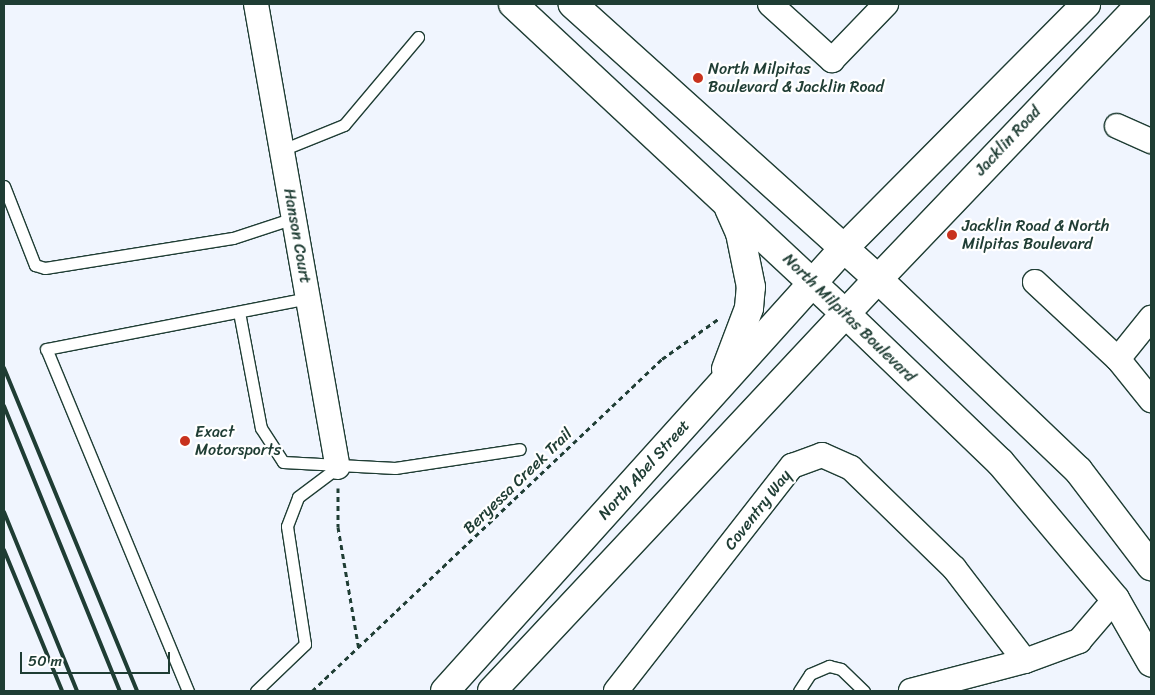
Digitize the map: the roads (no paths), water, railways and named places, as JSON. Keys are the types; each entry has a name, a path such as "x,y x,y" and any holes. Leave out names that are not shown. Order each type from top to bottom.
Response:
{"main road":[{"name":"North Milpitas Boulevard","path":"513,4 725,200 1000,462 1115,599 1151,662"},
{"path":"573,4 878,279 1078,470 1150,559"},
{"path":"844,249 1086,4"},
{"name":"Jacklin Road","path":"878,279 1141,4"},
{"path":"721,384 749,308 751,287 740,233 725,200"},
{"name":"North Abel Street","path":"446,691 844,249"},
{"path":"492,691 878,279"}],"street":[{"name":"Hanson Court","path":"256,4 338,467"},
{"path":"770,4 832,60 886,4"},
{"path":"1117,126 1151,141"},
{"path":"1034,282 1118,359 1151,400"},
{"path":"1118,359 1151,318"},
{"name":"Coventry Way","path":"616,691 792,466 822,455 852,468 954,568 1025,661"},
{"path":"912,691 1025,661 1079,641 1115,599"}],"lane":[{"path":"282,150 344,125 418,37"},
{"path":"4,186 35,265 45,268 233,238 294,218"},
{"path":"188,691 46,349 308,298"},
{"path":"239,312 261,428 283,462 338,467 395,468 520,449"},
{"path":"256,691 305,644 287,526 298,497 338,467"},
{"path":"799,691 810,674 829,666 841,669 864,691"}],"railway":[{"path":"4,368 137,691"},
{"path":"4,406 120,691"},
{"path":"4,512 77,691"},
{"path":"4,550 62,691"}],"place":[{"name":"North Milpitas Boulevard & Jacklin Road","path":"698,78"},
{"name":"Jacklin Road & North Milpitas Boulevard","path":"952,235"},
{"name":"Exact Motorsports","path":"185,441"}]}
